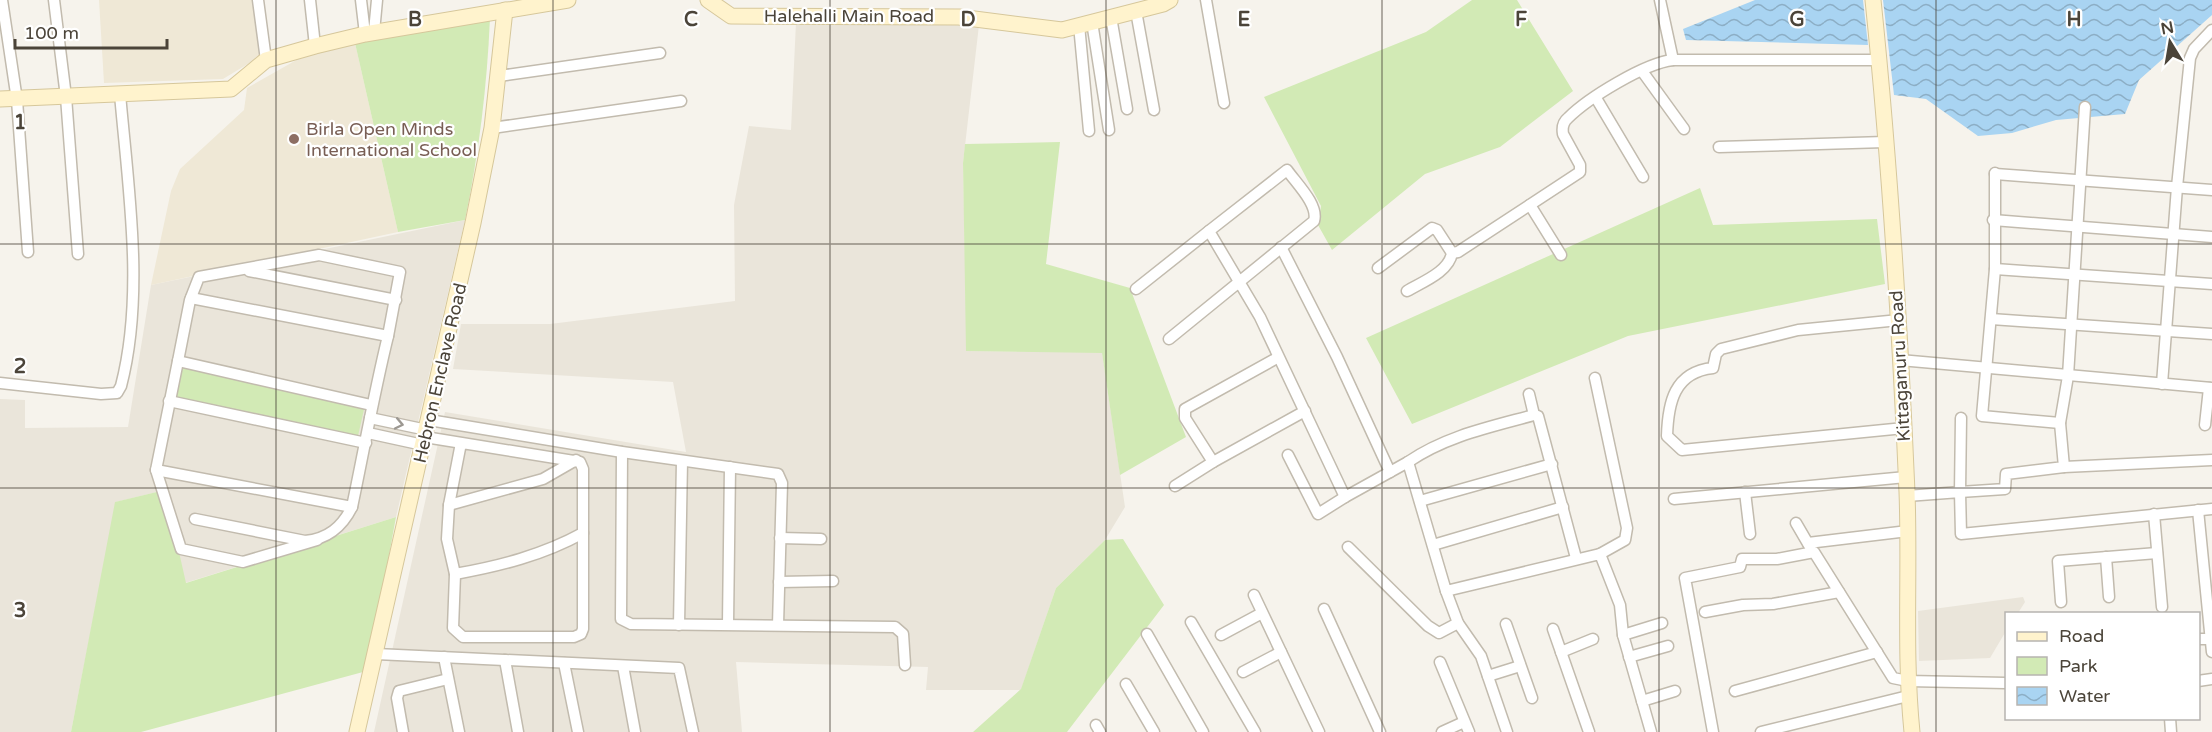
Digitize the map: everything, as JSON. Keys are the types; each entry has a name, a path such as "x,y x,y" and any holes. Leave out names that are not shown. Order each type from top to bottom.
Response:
{"street":[{"path":"2,0 17,100 28,252"},
{"path":"54,0 66,97 78,254"},
{"path":"258,0 266,60"},
{"path":"310,0 315,46"},
{"path":"361,0 370,33"},
{"path":"370,33 377,0"},
{"path":"0,99 231,89 266,60 315,46 504,5 568,0"},
{"name":"Halehalli Main Road","path":"708,0 732,16 959,17 1062,30 1170,0"},
{"path":"1206,0 1224,103"},
{"path":"1660,0 1673,60"},
{"name":"Kittaganuru Road","path":"1873,0 1899,320 1908,531 1908,688 1912,732"},
{"name":"Hebron Enclave Road","path":"357,732 426,433 492,128 499,76 504,5"},
{"path":"1136,11 1154,110"},
{"path":"1111,17 1126,109"},
{"path":"1085,24 1109,130"},
{"path":"1085,24 1089,132"},
{"path":"2162,384 2177,187 2190,58 2194,49 2212,30"},
{"path":"499,76 660,53"},
{"path":"1452,253 1580,172 1580,165 1562,129 1567,118 1596,98 1655,64 1673,60 1879,60"},
{"path":"1642,71 1684,129"},
{"path":"0,383 101,394 117,393 121,386 133,298 120,94"},
{"path":"1596,98 1643,177"},
{"path":"492,128 681,101"},
{"path":"2064,467 2060,423 2068,376 2085,107"},
{"path":"1719,147 1885,142"},
{"path":"1137,289 1287,170 1316,215 1314,221 1238,280 1169,339"},
{"path":"2060,423 1982,416 1988,369 1995,269 1993,220 1995,173 2212,190"},
{"path":"1530,205 1561,255"},
{"path":"1993,220 2212,237"},
{"path":"1378,268 1432,228 1437,230 1452,253 1451,260 1444,268 1407,291"},
{"path":"1209,231 1260,317 1277,358 1305,411 1345,497"},
{"path":"1281,247 1337,357 1390,472"},
{"path":"319,255 400,271 396,300 371,405 367,438 352,507 336,530 317,540 243,562 181,549 156,470 192,298 199,277 319,255"},
{"path":"1995,269 2212,284"},
{"path":"241,270 396,300"},
{"path":"192,298 388,336"},
{"path":"1991,319 2212,334"},
{"path":"1899,320 1798,330 1721,348 1716,354 1713,368 1698,369 1682,381 1668,411 1667,436 1682,450 1904,428"},
{"path":"1213,462 1185,418 1185,409 1277,358"},
{"path":"1900,360 2211,388 2205,425"},
{"path":"178,361 371,405"},
{"path":"1446,591 1600,554 1625,540 1627,528 1595,378"},
{"path":"1529,394 1534,415 1541,422 1576,558"},
{"path":"169,401 367,438 426,433 622,452 778,474 782,483 778,625"},
{"path":"1175,486 1305,411"},
{"path":"1288,455 1318,514 1433,445 1534,415"},
{"path":"370,418 460,443 576,460 583,469 584,629 581,634 574,637 463,637 453,628 455,574 447,539 449,505 460,443"},
{"path":"1961,418 1961,534 2212,509"},
{"path":"622,452 621,619 631,624 679,626 728,624 899,628 903,634 905,665"},
{"path":"449,505 543,479 576,460"},
{"path":"1907,496 2005,489 2006,474 2064,467 2212,460"},
{"path":"679,626 682,461"},
{"path":"1408,462 1446,591 1458,623 1475,644 1507,732"},
{"path":"1420,501 1552,464"},
{"path":"728,624 730,467"},
{"path":"156,470 352,507"},
{"path":"1674,499 1906,477"},
{"path":"1745,492 1750,534"},
{"path":"1433,545 1563,507"},
{"path":"2198,510 2212,652"},
{"path":"2154,514 2162,607"},
{"path":"195,519 305,541 317,540"},
{"path":"1796,523 1893,678 1908,688"},
{"path":"1713,732 1685,578 1740,567 1742,559 1777,559 1811,548 1908,531"},
{"path":"455,574 490,568 551,550 583,533"},
{"path":"780,538 821,538"},
{"path":"1348,547 1428,626 1439,633 1458,623"},
{"path":"2061,602 2058,561 2157,552"},
{"path":"1600,554 1620,605 1623,635 1651,732"},
{"path":"2106,557 2109,597"},
{"path":"779,582 833,581"},
{"path":"1705,612 1743,605 1773,604 1839,592"},
{"path":"1254,596 1319,732"},
{"path":"1324,609 1380,732"},
{"path":"1221,635 1262,613"},
{"path":"1191,622 1255,732"},
{"path":"1623,635 1662,622"},
{"path":"1506,624 1532,698"},
{"path":"1553,629 1589,732"},
{"path":"1147,634 1203,732"},
{"path":"1561,652 1593,639"},
{"path":"1629,657 1668,646"},
{"path":"1243,672 1281,652"},
{"path":"1735,691 1877,652"},
{"path":"376,654 679,668 693,732"},
{"path":"444,657 459,732"},
{"path":"504,660 518,732"},
{"path":"1440,662 1466,727 1442,732"},
{"path":"564,663 578,732"},
{"path":"622,666 635,732"},
{"path":"1488,676 1521,666"},
{"path":"403,732 397,698 399,691 448,679"},
{"path":"1761,732 1908,688 2005,683"},
{"path":"1126,684 1154,732"},
{"path":"1642,701 1675,691"}],"shaded area":[{"path":"99,0 254,0 261,56 223,79 104,83"},
{"path":"796,22 979,25 963,163 967,351 1102,352 1125,507 1105,540 1056,588 1021,690 926,690 928,667 736,662 742,732 374,732 445,412 686,452 673,382 453,369 461,324 550,324 735,301 734,205 749,126 791,130"},
{"name":"Birla Open Minds International School","path":"355,43 398,232 151,285 171,191 180,169 244,110 247,88 300,58"},
{"path":"465,220 396,517 185,583 165,490 116,502 71,732 0,732 0,399 25,400 25,428 128,427 151,285"},
{"path":"2023,597 2025,602 2019,612 2005,612 2005,633 1990,658 1919,661 1918,611"}],"green space":[{"path":"1472,0 1517,0 1573,91 1500,147 1425,174 1332,250 1318,225 1321,206 1264,97 1426,32"},
{"path":"490,18 482,119 465,220 398,232 355,43"},
{"path":"1060,142 1046,264 1130,288 1186,437 1120,475 1102,353 966,351 963,163 965,144"},
{"path":"1700,188 1713,225 1877,219 1885,284 1628,336 1412,424 1366,338"},
{"path":"180,367 365,405 358,436 173,397"},
{"path":"165,490 186,583 396,517 383,588 363,672 141,732 71,732 115,502"},
{"path":"1123,539 1164,605 1067,732 973,732 1021,689 1056,588 1105,540"}],"water":[{"path":"1755,0 1863,0 1868,45 1686,40 1683,29"},
{"path":"1883,0 2212,0 2212,15 2139,80 2125,114 2056,120 2012,133 1978,136 1926,99 1894,95"}],"place":[{"name":"Birla Open Minds International School","path":"294,139"}]}
